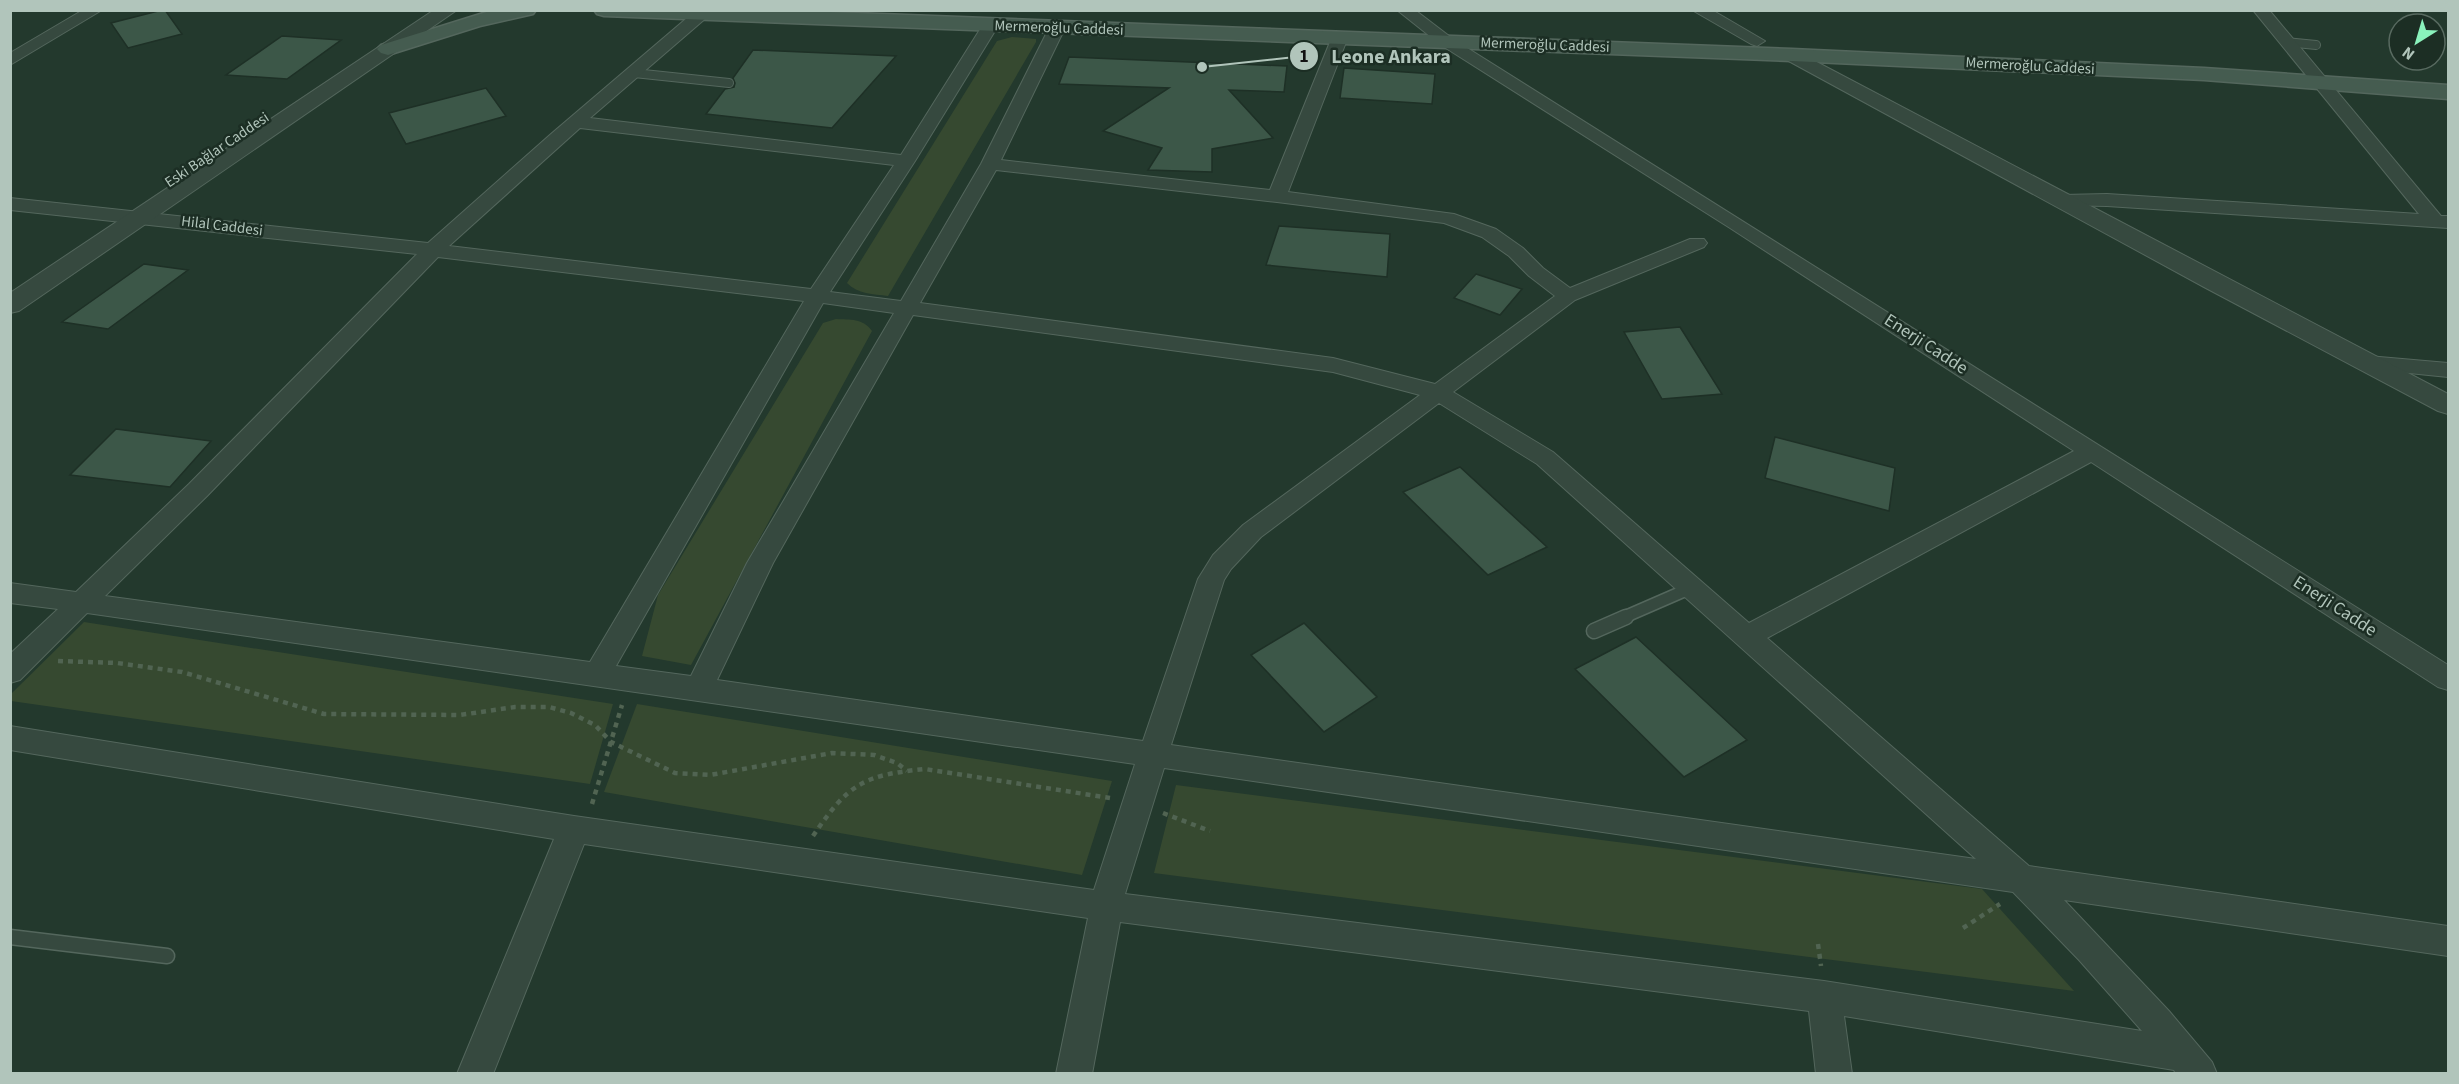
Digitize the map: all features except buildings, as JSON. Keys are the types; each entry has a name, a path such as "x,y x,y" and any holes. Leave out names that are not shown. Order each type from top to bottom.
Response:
{"main road":[{"path":"388,50 489,16 526,10"},
{"name":"Mermeroğlu Caddesi","path":"604,10 699,15 1065,18 2192,73 2448,80"},
{"name":"Mermeroğlu Caddesi","path":"951,10 991,16"},
{"name":"Mermeroğlu Caddesi","path":"1065,18 1340,37 1440,36 1757,41 2147,59 2313,75 2448,92"}],"street":[{"path":"10,60 95,10"},
{"name":"Eski Bağlar Caddesi","path":"10,288 131,215 423,10"},
{"path":"10,305 131,215 448,10"},
{"name":"Enerji Cadde","path":"1404,10 1440,36 2448,679"},
{"path":"1699,10 1757,41"},
{"path":"2260,10 2313,75 2442,222"},
{"path":"18,665 198,490 433,250 699,15"},
{"path":"597,674 817,296 906,161 991,16"},
{"path":"698,690 760,563 990,164 1065,18"},
{"path":"1277,196 1340,37"},
{"path":"1792,55 2448,405"},
{"path":"576,122 906,161"},
{"path":"990,164 1408,212 1467,224 1489,233 1516,252 1536,272 1568,296"},
{"path":"2063,201 2107,200 2442,222"},
{"name":"Hilal Caddesi","path":"10,204 131,215 817,296 1333,365 1416,385 1440,394 1545,458 2025,882 2087,943 2191,1064"},
{"path":"1074,1074 1112,879 1151,755 1211,579 1222,562 1252,531 1440,394 1568,296 1697,243"},
{"path":"2368,363 2448,370"},
{"path":"1746,637 2093,451"},
{"path":"10,593 597,674 2025,882 2448,941"},
{"path":"10,738 579,830 1107,906 1824,997 2191,1064"},
{"path":"475,1074 579,830"},
{"path":"1824,997 1834,1074"}],"lane":[{"path":"2286,42 2316,45"},
{"path":"634,73 729,83"},
{"path":"1594,631 1691,588"},
{"path":"10,937 168,956"}],"path":[{"path":"18,665 117,663 182,672 324,714 460,715 515,707 549,707 571,713 595,725 611,742 675,773 722,774 832,753 873,755 897,763 907,771"},
{"path":"579,830 611,742 630,679"},
{"path":"796,861 826,816 855,784 870,778 925,769 1137,803 1210,831"},
{"path":"1962,928 2025,882"}],"green space":[{"path":"1012,37 1036,39 1036,42 888,296 866,293 851,287 847,283 997,41"},
{"path":"836,319 860,322 872,331 691,665 642,656 658,595 823,323"},
{"path":"84,622 613,704 590,784 11,701 11,694"},
{"path":"637,704 1112,781 1082,875 604,792"},
{"path":"1176,785 1982,889 2074,991 1154,873"}],"place":[{"name":"Leone Ankara","path":"1202,67"}]}
